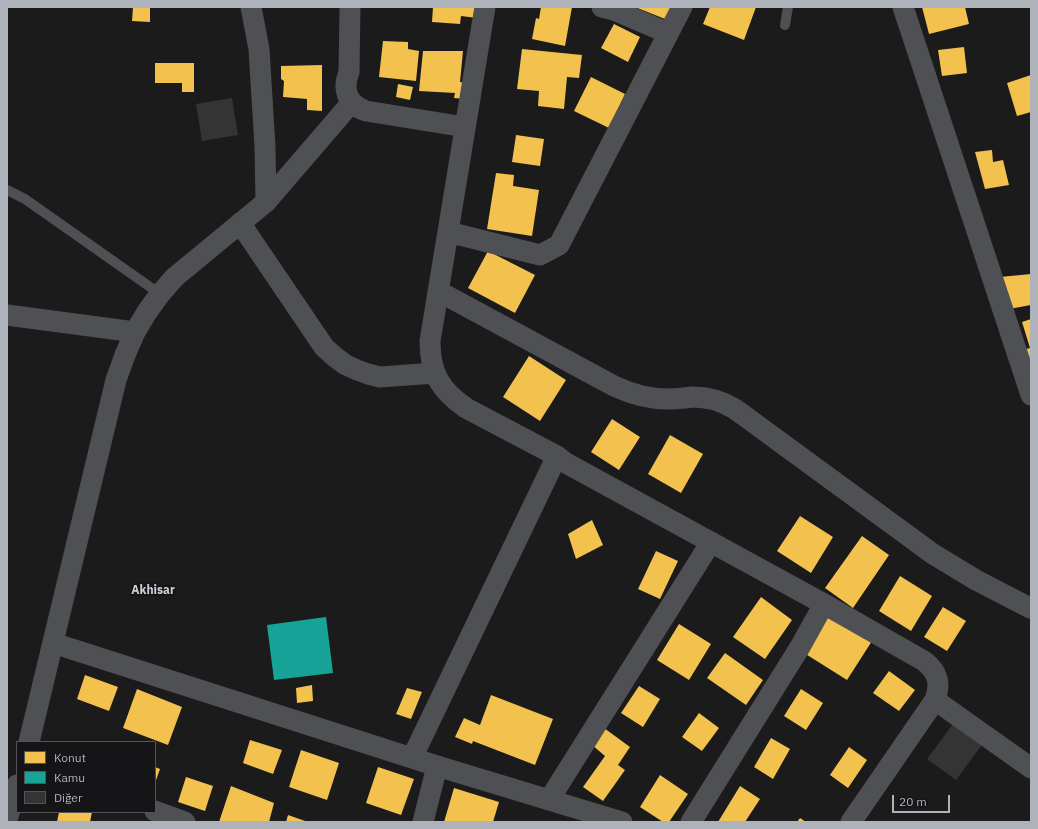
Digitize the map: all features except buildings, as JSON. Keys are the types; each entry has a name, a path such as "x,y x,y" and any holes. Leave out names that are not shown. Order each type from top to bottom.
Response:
{"street":[{"path":"251,7 259,49 265,147 266,202"},
{"path":"350,7 349,72 346,80 346,87 352,102 356,106 366,111 465,126"},
{"path":"485,7 430,341 431,363 435,374 447,394 466,408 557,456 566,463 824,604 924,661 930,666 937,678 938,686 935,700 851,822"},
{"path":"602,7 614,10 668,33"},
{"path":"448,232 540,255 559,245 682,7"},
{"path":"903,7 1031,395"},
{"path":"29,741 116,380 135,332 147,312 175,276 266,202 352,102"},
{"path":"240,223 324,347 335,357 346,365 357,370 380,377 435,374"},
{"path":"438,291 626,392 654,398 706,398 717,400 726,404 933,554 976,580 1030,608 1031,607"},
{"path":"7,315 135,332"},
{"path":"412,758 557,456"},
{"path":"549,800 711,542"},
{"path":"691,822 800,647 824,604"},
{"path":"53,643 437,766 622,822"},
{"path":"935,700 1031,768"},
{"path":"423,822 437,766"},
{"path":"7,820 16,788"},
{"path":"156,811 185,822"}],"lane":[{"path":"785,25 788,7"},
{"path":"7,190 25,199 160,294"}],"district":[{"name":"Akhisar","path":"153,591"}]}
